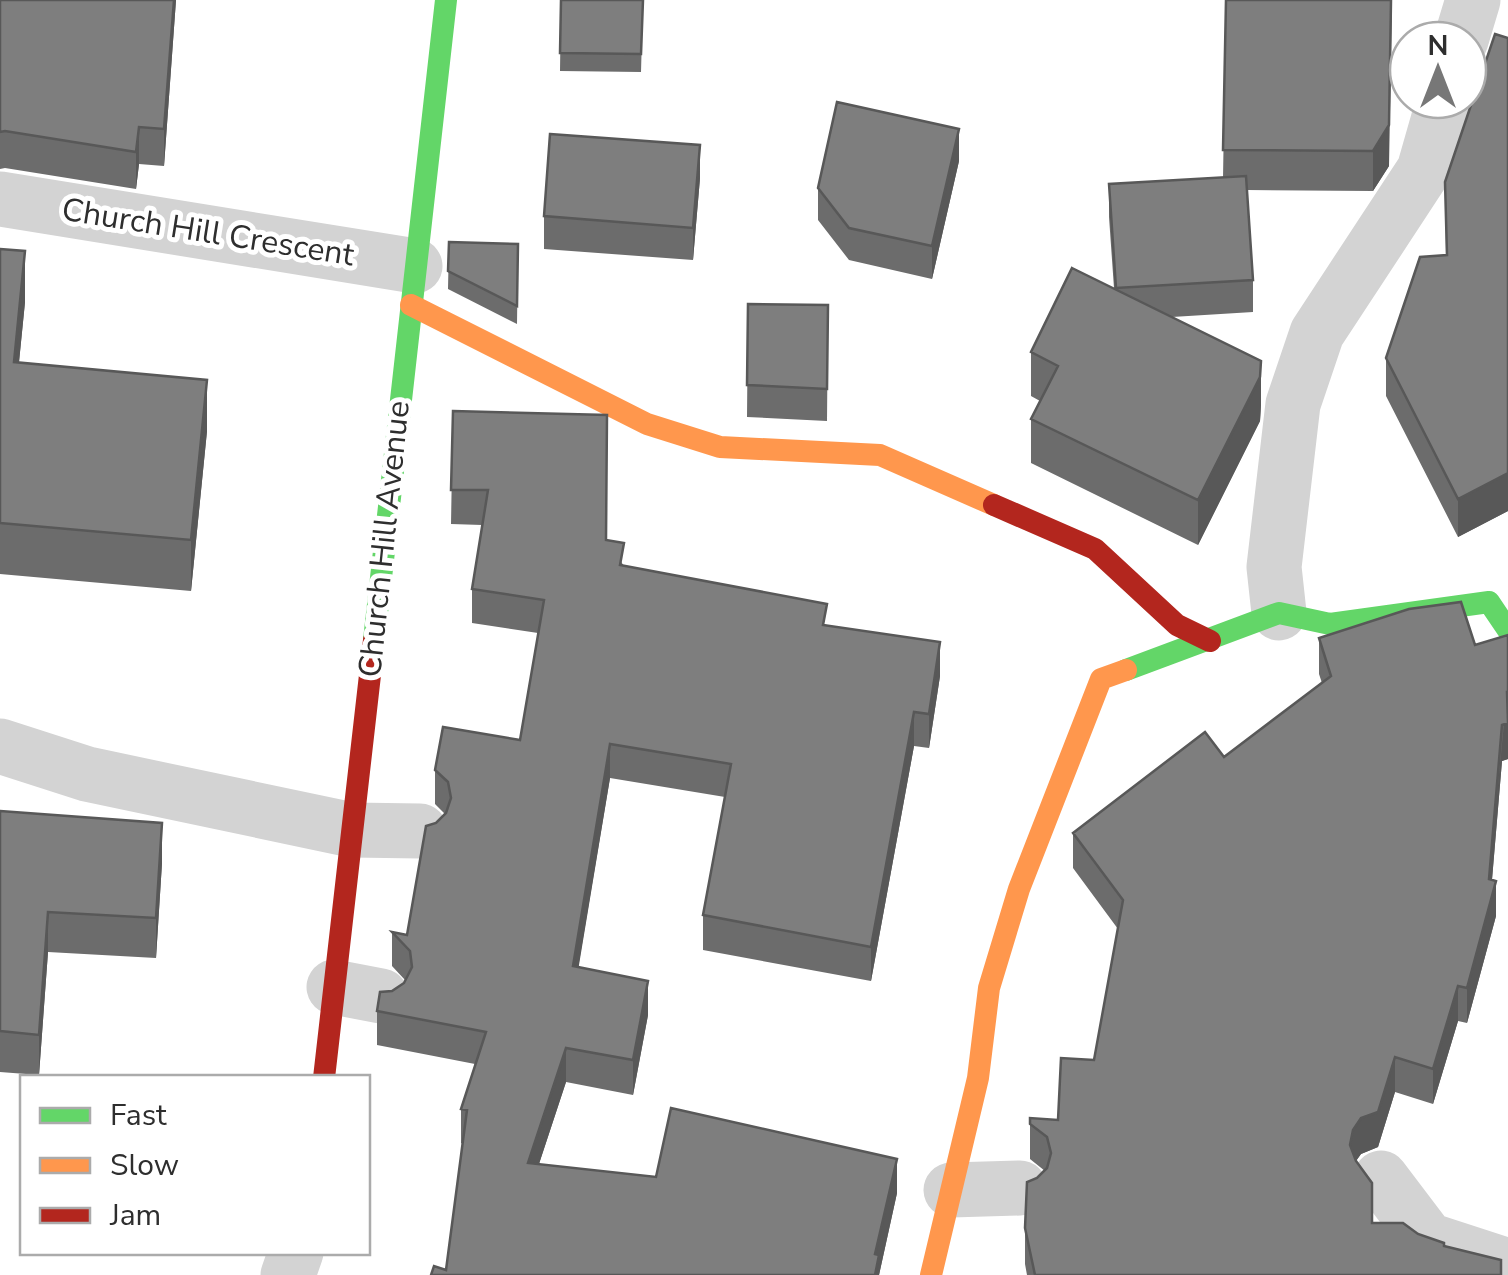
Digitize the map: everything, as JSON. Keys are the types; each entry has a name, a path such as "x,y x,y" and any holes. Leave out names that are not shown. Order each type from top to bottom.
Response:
{"street":[{"name":"Church Hill Avenue","path":"325,1075 358,991 352,830 446,0"},
{"path":"1279,612 1274,566 1292,404 1317,333 1424,170 1438,120"},
{"name":"Church Hill Crescent","path":"0,198 413,286"},
{"path":"413,286 647,424 720,447 880,455 1095,549 1177,625 1210,641"},
{"path":"931,1275 978,1078 990,988 1019,889 1102,679 1279,612 1330,624 1502,609"},
{"path":"0,746 87,774 352,830 420,831"},
{"path":"1382,1178 1428,1240 1508,1266"},
{"path":"951,1190 1020,1188"}],"building":[{"path":"0,0 174,0 164,129 139,127 136,152 0,132"},
{"path":"561,0 643,0 641,54 560,53"},
{"path":"1226,0 1391,0 1389,125 1373,151 1223,150"},
{"path":"1495,34 1508,38 1508,473 1458,499 1386,358 1420,257 1447,255 1445,182 1466,120 1488,120 1488,55"},
{"path":"837,102 959,129 932,246 849,228 818,188"},
{"path":"550,134 700,145 693,228 544,216"},
{"path":"1246,176 1253,280 1116,288 1109,184"},
{"path":"449,242 518,244 517,306 448,271"},
{"path":"0,249 25,251 14,362 207,380 191,540 0,523"},
{"path":"1072,268 1261,361 1260,377 1198,500 1031,419 1058,366 1031,352"},
{"path":"748,304 828,305 827,389 747,385"},
{"path":"453,411 607,415 606,540 624,543 620,565 827,604 823,625 940,642 929,714 914,712 871,947 703,915 731,764 610,744 573,966 648,981 633,1060 566,1048 528,1163 656,1177 671,1108 897,1159 875,1254 879,1255 875,1275 431,1275 434,1266 446,1270 467,1110 461,1109 486,1032 377,1011 380,992 392,991 404,983 412,967 410,951 392,932 407,935 426,826 446,813 451,798 448,782 435,770 443,727 520,740 544,600 472,589 488,490 451,490"},
{"path":"1461,602 1475,645 1508,635 1508,723 1502,725 1489,879 1496,881 1467,988 1458,986 1433,1069 1395,1057 1378,1112 1361,1118 1350,1145 1372,1183 1372,1223 1403,1223 1444,1246 1501,1260 1501,1275 1035,1275 1025,1228 1027,1182 1047,1168 1051,1153 1047,1137 1030,1124 1030,1118 1058,1120 1061,1058 1094,1060 1123,900 1073,833 1205,732 1224,757 1331,676 1319,638 1409,609"},
{"path":"0,811 162,823 156,918 48,912 39,1035 0,1031"}],"traffic: fast":[{"path":"374,640 446,0"},
{"path":"1126,670 1279,613 1330,624 1489,602 1508,630"}],"traffic: slow":[{"path":"411,305 647,424 720,447 880,455 994,505"},
{"path":"931,1275 978,1078 989,988 1019,889 1101,679 1126,670"}],"traffic: jam":[{"path":"994,505 1095,549 1177,625 1210,641"},
{"path":"324,1075 374,640"}]}
